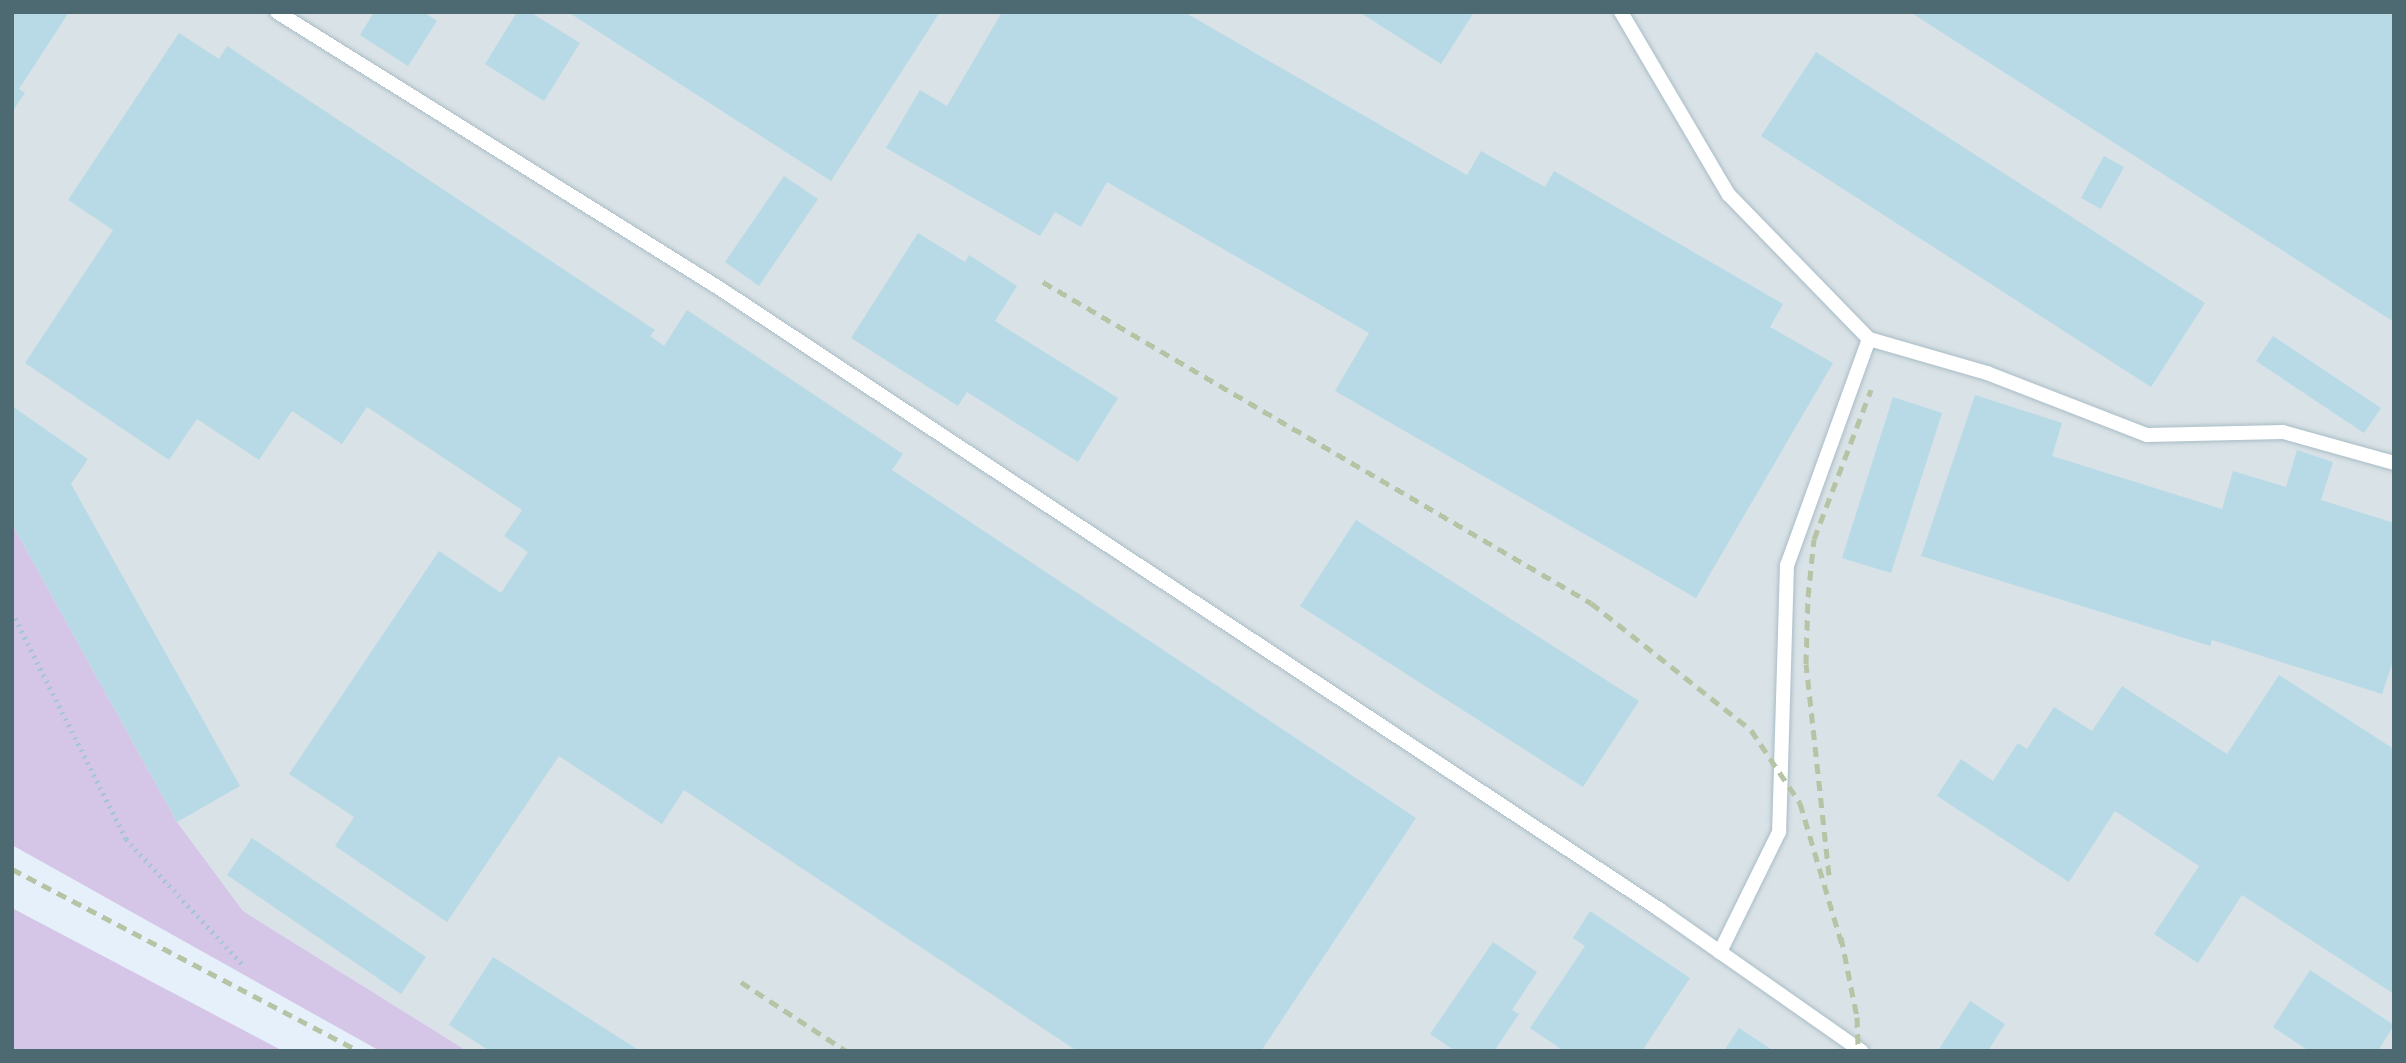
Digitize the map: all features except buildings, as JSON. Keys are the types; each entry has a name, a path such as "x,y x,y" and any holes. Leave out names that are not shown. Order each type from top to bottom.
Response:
{"lane":[{"path":"277,12 719,288 1720,953 1861,1051"},
{"path":"1621,12 1728,195 1869,339 1987,373 2147,435 2283,432 2394,463"},
{"path":"1720,953 1779,832 1787,565 1869,339"}],"path":[{"path":"12,612 126,839 243,965"}],"shaded area":[{"path":"12,12 2394,12 2394,1051 467,1051 243,911 177,822 12,524"},
{"path":"12,524 177,822 243,911 467,1051 380,1051 12,845"},
{"path":"12,908 230,1023 283,1051 12,1051"}],"railway":[{"path":"1043,282 1591,603 1751,730 1800,803 1842,945"},
{"path":"1829,875 1806,664 1808,597 1814,539 1871,390"},
{"path":"12,869 358,1051"},
{"path":"1841,937 1857,1017 1858,1051"},
{"path":"741,982 846,1051"}]}
